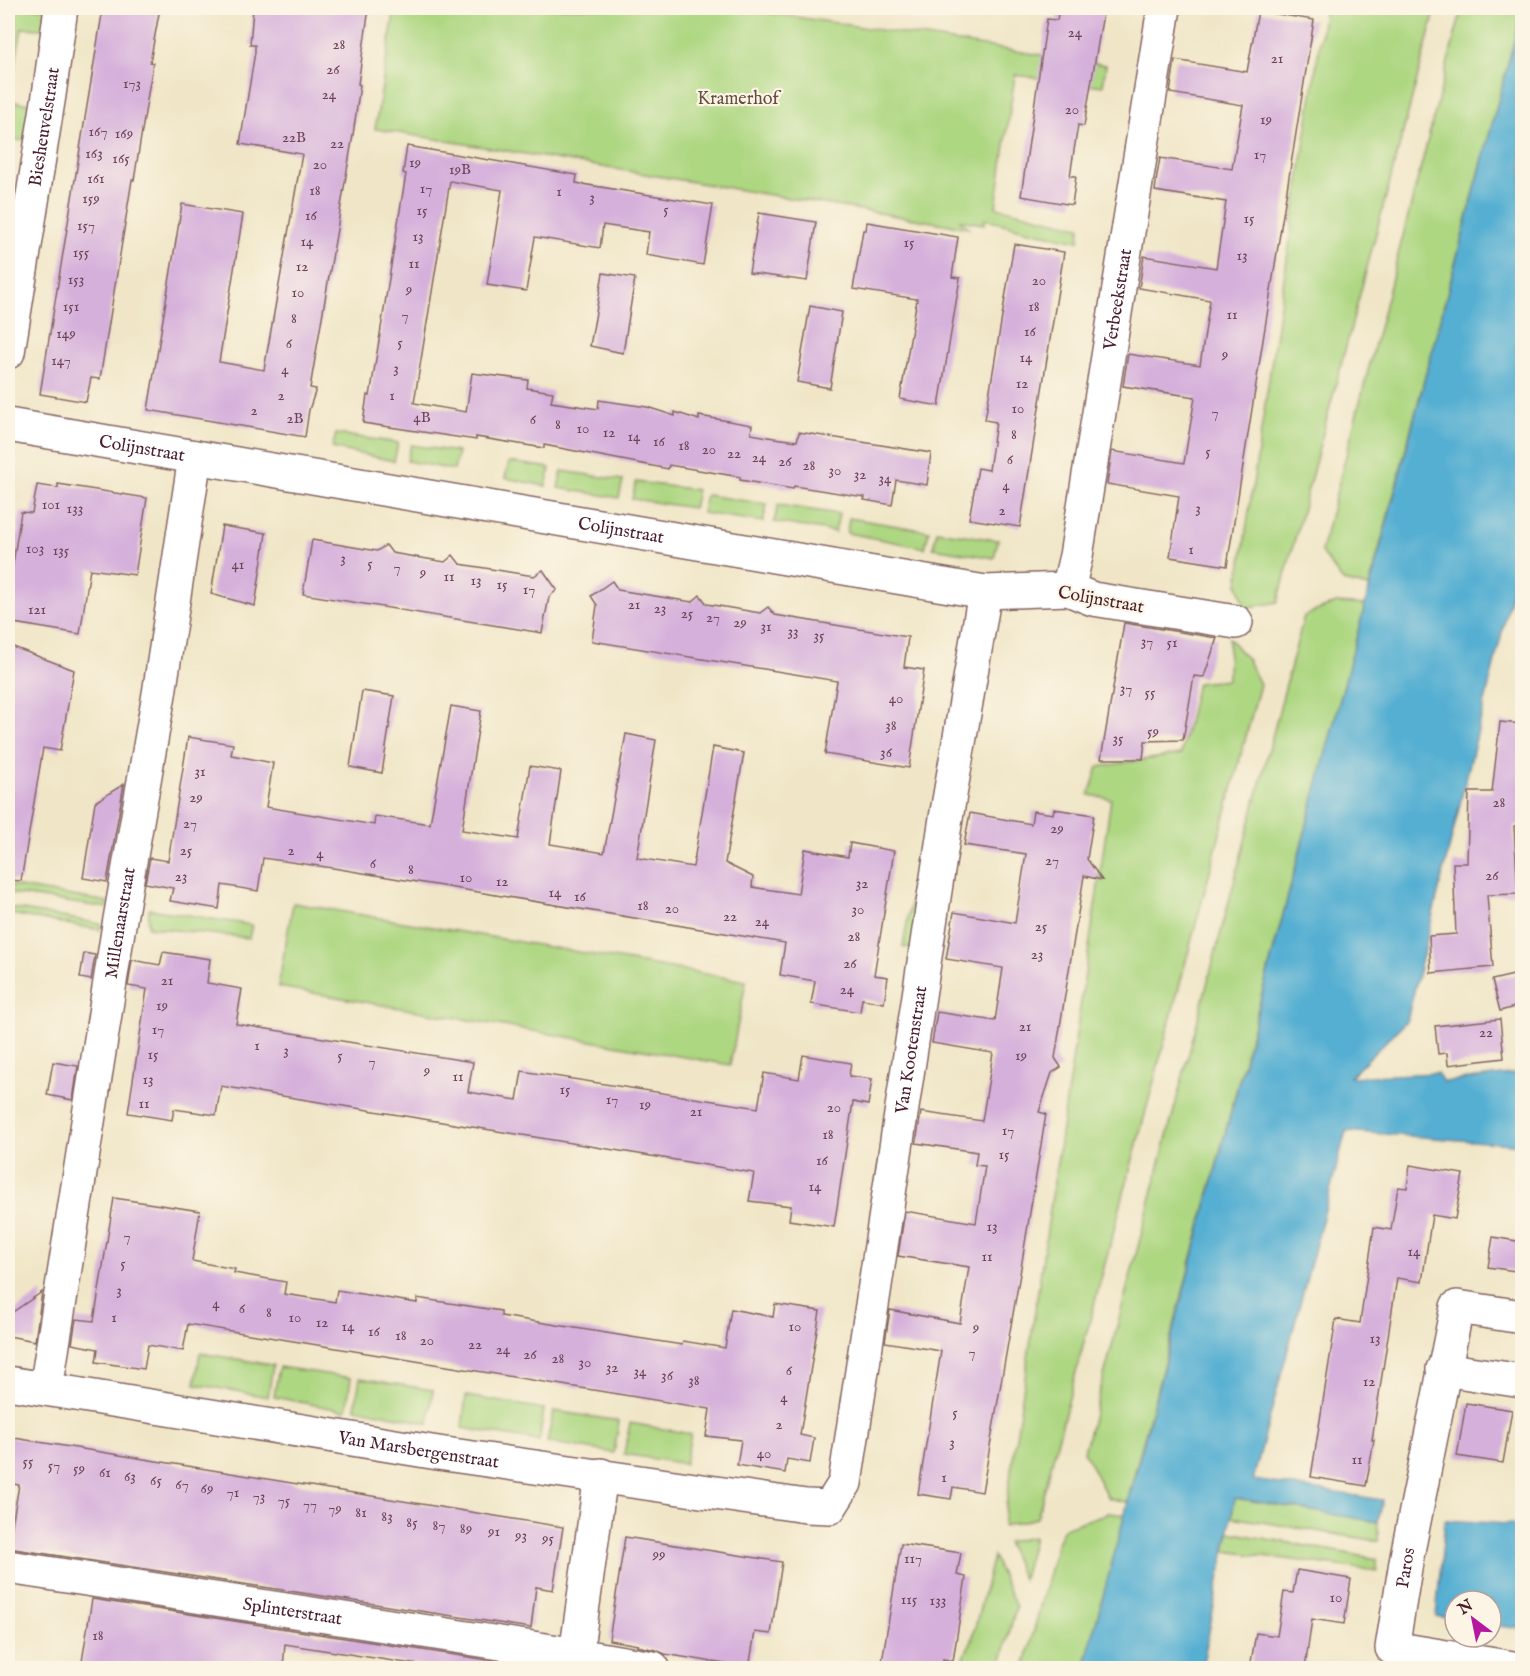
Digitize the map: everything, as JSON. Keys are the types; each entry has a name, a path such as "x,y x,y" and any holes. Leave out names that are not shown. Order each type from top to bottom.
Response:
{"street":[{"name":"Biesheuvelstraat","path":"8,352 61,8"},
{"name":"Verbeekstraat","path":"1068,590 1078,544 1164,8"},
{"name":"Colijnstraat","path":"8,425 984,592 1068,590 1093,599 1236,622"},
{"name":"Millenaarstraat","path":"45,1389 116,943 159,694 195,457"},
{"name":"Van Kootenstraat","path":"830,1507 844,1484 946,819 984,592"},
{"name":"Paros","path":"1513,1668 1392,1648 1407,1556 1457,1307 1522,1317"},
{"path":"1443,1369 1522,1381"},
{"name":"Van Marsbergenstraat","path":"8,1383 438,1452 806,1506 830,1507"},
{"path":"576,1655 601,1475"},
{"name":"Splinterstraat","path":"8,1567 653,1668"}],"green space":[{"path":"8,8 46,8 43,29 22,28 8,101"},
{"name":"Kramerhof","path":"395,8 738,8 1106,65 1103,86 1015,75 996,207 1080,227 1079,241 985,219 984,224 960,220 969,228 375,129"},
{"path":"1325,8 1436,8 1278,602 1245,608 1238,584"},
{"path":"1462,8 1522,8 1522,11 1369,587 1343,581 1321,552"},
{"path":"8,101 30,104 26,140 8,140"},
{"path":"336,434 398,443 394,461 332,448"},
{"path":"411,445 458,452 454,470 407,461"},
{"path":"509,462 550,468 546,486 505,478"},
{"path":"562,471 623,480 619,498 558,488"},
{"path":"636,482 697,490 693,508 632,499"},
{"path":"706,495 767,504 763,522 702,513"},
{"path":"778,505 839,514 835,532 774,522"},
{"path":"849,518 929,531 925,548 847,533"},
{"path":"937,531 998,540 994,558 933,548"},
{"path":"1336,603 1365,605 1127,1502 1108,1498 1084,1452 1304,616"},
{"path":"1229,638 1247,659 1260,684 1037,1518 1003,1526 1111,799 1089,795 1098,767 1181,754 1197,683 1228,680"},
{"path":"918,860 928,862 914,949 903,947"},
{"path":"8,885 108,902 107,908 8,893"},
{"path":"293,903 746,981 730,1065 278,987"},
{"path":"12,908 101,924 100,930 10,914"},
{"path":"149,909 252,925 249,938 148,927"},
{"path":"200,1353 273,1365 268,1397 195,1384"},
{"path":"279,1367 351,1378 346,1411 274,1397"},
{"path":"360,1378 433,1390 428,1423 355,1408"},
{"path":"466,1396 544,1409 539,1441 462,1428"},
{"path":"554,1411 619,1421 614,1453 547,1442"},
{"path":"630,1423 691,1434 685,1464 624,1454"},
{"path":"1235,1498 1378,1522 1378,1541 1231,1517"},
{"path":"1108,1513 1125,1515 1084,1668 1024,1668 1057,1543 1064,1528"},
{"path":"1229,1532 1377,1559 1377,1571 1225,1551"},
{"path":"1034,1537 1023,1579 1007,1542"},
{"path":"993,1556 1016,1607 1000,1668 959,1668 972,1640"}],"water":[{"path":"1522,11 1522,551 1407,1020 1350,1077 1437,1073 1443,1082 1519,1073 1516,1056 1522,1056 1522,1145 1346,1131 1253,1480 1383,1500 1378,1522 1235,1498 1202,1668 1084,1668"},
{"path":"1445,1520 1522,1525 1522,1629 1503,1627 1503,1589 1443,1589 1443,1617 1436,1616"}],"building":[{"path":"103,8 160,8 150,62 153,63 100,379 91,378 86,402 40,394"},
{"path":"253,8 369,8 353,135 310,388 316,389 309,410 305,437 148,410 182,204 243,214 219,362 264,370 302,154 240,144 255,52 255,45 250,45"},
{"path":"1059,8 1104,8 1084,126 1078,125 1070,176 1076,176 1072,205 1021,196 1047,19 1057,20"},
{"path":"1258,11 1314,20 1227,566 1170,557 1179,496 1107,484 1112,451 1184,463 1195,397 1123,386 1128,354 1200,365 1210,300 1139,288 1144,256 1216,268 1226,202 1155,191 1157,175 1160,158 1232,169 1243,105 1170,93 1175,60 1247,72"},
{"path":"407,146 577,175 576,183 713,205 703,265 646,255 649,232 603,225 600,248 535,237 526,291 487,285 502,190 450,181 414,403 466,412 472,373 528,380 527,388 553,392 551,402 598,409 599,400 647,407 675,416 675,412 699,420 699,416 752,425 751,434 774,438 797,441 799,432 931,453 927,485 896,480 892,505 864,500 865,497 794,486 793,489 669,465 668,469 544,445 544,448 476,437 476,440 363,423 367,395 370,396 406,174 403,173"},
{"path":"759,213 816,222 807,281 749,273"},
{"path":"867,222 958,237 952,277 960,278 939,406 900,399 917,299 853,289 863,230 866,230"},
{"path":"1014,244 1064,252 1020,527 969,519 978,468 989,470 996,422 985,420"},
{"path":"603,273 635,278 623,353 590,346"},
{"path":"810,306 842,312 830,388 797,382"},
{"path":"58,484 147,498 135,575 90,569 80,634 8,622 8,596 21,512 32,513 37,485 58,488"},
{"path":"222,526 266,533 255,606 211,594"},
{"path":"312,540 377,551 386,545 392,553 445,562 453,555 460,564 534,576 543,570 557,590 549,597 542,633 303,594"},
{"path":"612,581 618,590 692,602 700,595 707,604 760,613 768,607 775,615 908,637 904,667 924,670 909,768 825,754 837,681 592,641 597,605 591,596"},
{"path":"1124,623 1217,638 1204,677 1194,676 1183,740 1145,741 1143,759 1101,759"},
{"path":"8,645 74,670 60,751 43,748 21,881 8,880"},
{"path":"362,691 394,696 382,773 350,767"},
{"path":"451,706 481,711 462,830 518,839 530,766 561,771 550,844 604,853 626,734 656,740 637,858 693,867 713,747 744,753 725,863 753,877 752,887 798,894 805,849 848,857 850,843 894,851 874,975 888,977 884,1003 862,999 860,1012 811,1004 815,981 780,975 785,943 333,868 263,858 258,891 222,885 219,909 170,901 173,888 145,883 150,858 168,861 188,737 233,744 231,755 273,763 266,807 374,825 375,816 430,824"},
{"path":"1500,722 1522,724 1522,826 1514,826 1518,894 1487,895 1493,967 1431,973 1429,936 1456,934 1453,863 1467,863 1469,792 1492,792"},
{"path":"124,784 107,882 83,878 95,802"},
{"path":"1054,809 1094,815 1087,859 1102,880 1084,876 1055,1058 1061,1067 1052,1073 1039,1112 1046,1114 982,1492 953,1487 951,1499 918,1494 941,1351 885,1342 890,1310 960,1323 969,1267 898,1256 905,1211 976,1223 985,1166 975,1165 977,1152 916,1143 921,1112 982,1121 993,1053 932,1043 937,1012 995,1021 1003,968 946,959 954,912 1015,923 1026,854 964,845 970,813 1031,824 1033,811 1053,814"},
{"path":"163,952 210,959 207,983 242,989 236,1024 473,1062 468,1092 517,1100 522,1071 758,1108 764,1073 799,1079 803,1055 851,1063 849,1076 872,1079 868,1105 853,1102 834,1227 789,1220 791,1206 749,1201 754,1173 221,1086 216,1115 174,1109 172,1120 128,1113 147,989 128,986 132,960 160,965"},
{"path":"84,953 95,955 91,980 80,978"},
{"path":"1522,973 1522,1005 1500,1011 1492,980"},
{"path":"1500,1019 1504,1058 1448,1065 1447,1053 1438,1054 1435,1026"},
{"path":"53,1062 78,1066 73,1100 47,1095"},
{"path":"1410,1165 1463,1174 1455,1219 1432,1215 1422,1282 1397,1278 1366,1486 1311,1477 1336,1319 1360,1323 1374,1227 1391,1230 1398,1187 1407,1188"},
{"path":"114,1198 200,1211 192,1261 235,1269 234,1273 286,1282 284,1294 335,1302 337,1290 417,1303 417,1298 501,1311 501,1316 682,1345 683,1341 725,1348 731,1309 773,1317 775,1304 820,1311 800,1435 814,1438 810,1463 787,1459 785,1473 737,1465 741,1440 706,1436 710,1409 188,1324 183,1351 148,1345 144,1369 96,1362 98,1349 72,1344 76,1319 94,1321"},
{"path":"1493,1237 1522,1242 1522,1272 1488,1267"},
{"path":"42,1292 35,1341 8,1336 10,1314"},
{"path":"1466,1403 1512,1410 1503,1463 1457,1456"},
{"path":"8,1437 563,1527 553,1590 536,1587 531,1628 8,1548 19,1485 8,1483"},
{"path":"625,1537 782,1562 771,1634 755,1632 749,1668 665,1654 638,1645 609,1640"},
{"path":"901,1544 961,1553 957,1575 966,1577 953,1661 943,1659 942,1668 881,1668"},
{"path":"1297,1570 1351,1579 1344,1624 1312,1619 1305,1668 1250,1668 1256,1633 1277,1636 1284,1592 1293,1593"},
{"path":"92,1599 507,1663 506,1668 438,1668 285,1644 283,1668 81,1668"}]}
